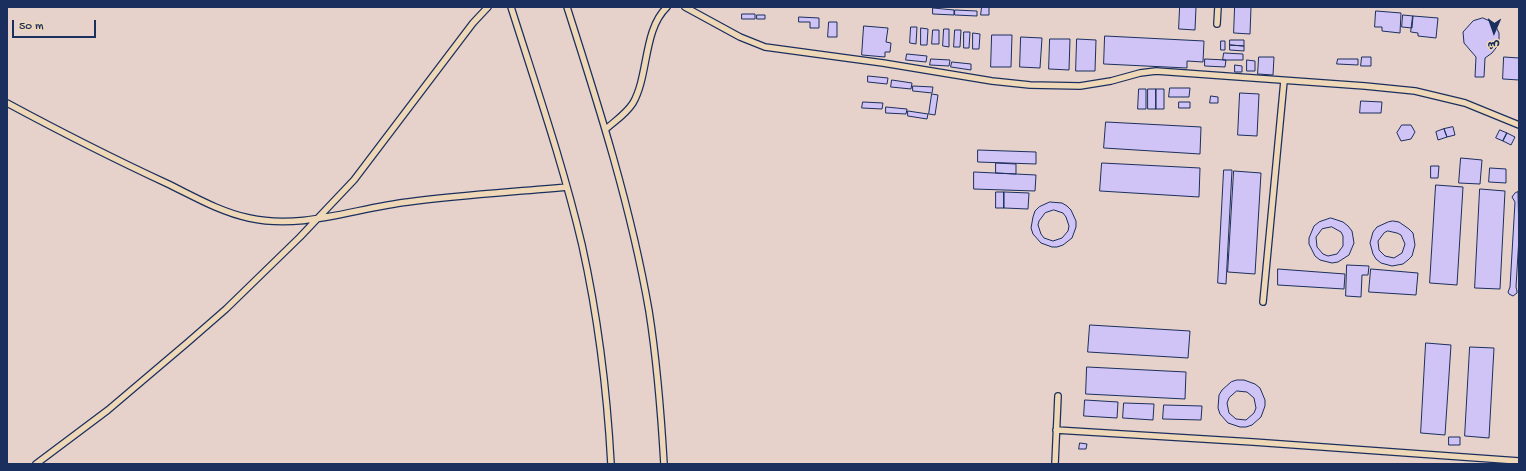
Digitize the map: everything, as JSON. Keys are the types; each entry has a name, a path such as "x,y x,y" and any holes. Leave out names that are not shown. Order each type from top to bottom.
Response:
{"lane":[{"path":"36,464 108,410 187,343 264,273 317,220 358,174 473,23 488,7"},
{"path":"511,7 567,187 582,245 603,364 611,464"},
{"path":"567,7 606,129 628,210 648,309 658,374 664,464"},
{"path":"606,129 626,112 636,96 652,34 667,7"},
{"path":"685,7 740,37 765,47 883,62 1011,84 1080,86 1156,71 1390,88 1416,91 1465,103 1519,125"},
{"path":"1217,24 1218,7"},
{"path":"1263,302 1284,81"},
{"path":"7,102 155,178 228,212 272,222 317,220 407,202 567,187"},
{"path":"1055,464 1058,396"},
{"path":"1056,430 1260,442 1519,462"}],"building":[{"path":"982,7 989,7 989,15 981,15"},
{"path":"1180,7 1196,7 1195,30 1179,29"},
{"path":"1235,7 1251,7 1250,34 1234,33"},
{"path":"933,8 954,10 954,15 933,14"},
{"path":"955,10 977,11 977,16 955,15"},
{"path":"1376,11 1401,13 1400,33 1382,31 1382,27 1375,27"},
{"path":"742,14 755,14 755,19 742,19"},
{"path":"757,15 765,15 765,19 757,19"},
{"path":"1403,15 1413,16 1412,28 1402,27"},
{"path":"1413,16 1438,18 1436,38 1418,36 1418,33 1411,32"},
{"path":"799,17 819,18 819,28 810,28 810,22 799,22"},
{"path":"1483,18 1494,23 1499,33 1499,44 1492,53 1485,58 1484,77 1475,77 1476,57 1464,43 1463,32 1473,21"},
{"path":"829,22 837,22 837,37 828,37"},
{"path":"864,26 888,28 886,42 891,43 890,52 885,52 885,57 862,55"},
{"path":"911,27 917,27 916,44 910,43"},
{"path":"921,28 928,29 927,45 921,45"},
{"path":"944,29 949,29 949,47 943,46"},
{"path":"933,30 939,30 939,44 932,44"},
{"path":"955,30 961,30 960,47 954,47"},
{"path":"964,32 970,32 969,48 964,48"},
{"path":"973,33 980,34 979,49 973,49"},
{"path":"992,35 1012,35 1011,67 991,67"},
{"path":"1105,36 1204,41 1203,62 1187,61 1187,68 1104,64"},
{"path":"1021,37 1042,38 1040,68 1020,67"},
{"path":"1050,39 1070,39 1069,70 1049,69"},
{"path":"1077,39 1096,40 1095,71 1076,71"},
{"path":"1230,40 1244,40 1244,46 1230,45"},
{"path":"1221,41 1225,41 1225,50 1221,50"},
{"path":"1230,45 1244,46 1244,51 1230,50"},
{"path":"1224,53 1243,54 1243,60 1223,60"},
{"path":"907,54 927,56 926,62 906,60"},
{"path":"1259,57 1274,57 1273,75 1258,74"},
{"path":"1362,57 1371,57 1371,66 1361,66"},
{"path":"1504,57 1519,58 1519,80 1503,79"},
{"path":"931,59 950,60 949,66 930,65"},
{"path":"1205,59 1226,60 1225,67 1205,66"},
{"path":"1338,59 1358,59 1358,65 1337,64"},
{"path":"1247,60 1255,61 1255,71 1247,71"},
{"path":"952,62 971,64 971,70 951,67"},
{"path":"1235,65 1242,66 1242,72 1235,72"},
{"path":"868,76 888,78 887,84 868,82"},
{"path":"892,80 912,83 911,89 891,87"},
{"path":"913,86 933,87 932,93 913,91"},
{"path":"1170,88 1190,88 1189,97 1169,97"},
{"path":"1139,89 1146,89 1146,109 1138,109"},
{"path":"1148,89 1156,89 1156,109 1148,109"},
{"path":"1156,89 1164,89 1164,109 1156,109"},
{"path":"1240,93 1259,94 1257,136 1238,135"},
{"path":"932,94 938,95 935,115 929,114"},
{"path":"1211,96 1218,97 1218,103 1210,103"},
{"path":"1361,101 1382,102 1381,113 1360,113"},
{"path":"863,102 883,103 882,109 862,108"},
{"path":"1179,102 1190,102 1190,108 1179,108"},
{"path":"886,107 907,109 906,114 886,113"},
{"path":"908,111 928,114 927,119 908,116"},
{"path":"1106,122 1201,127 1200,154 1104,148"},
{"path":"1402,125 1411,125 1415,132 1411,139 1401,141 1397,133"},
{"path":"1453,127 1455,135 1447,137 1444,129"},
{"path":"1444,129 1447,137 1438,140 1436,132"},
{"path":"1500,130 1507,133 1503,141 1496,138"},
{"path":"1507,133 1515,137 1511,145 1503,141"},
{"path":"978,150 1036,152 1036,164 978,162"},
{"path":"1461,158 1482,160 1480,184 1459,183"},
{"path":"996,163 1016,164 1016,174 996,173"},
{"path":"1102,163 1200,168 1199,197 1100,191"},
{"path":"1431,166 1439,166 1438,178 1431,178"},
{"path":"1490,168 1506,169 1506,183 1489,182"},
{"path":"1224,170 1232,170 1226,284 1218,283"},
{"path":"1234,171 1261,173 1255,274 1228,272"},
{"path":"974,172 1036,175 1035,191 974,189"},
{"path":"1436,185 1463,187 1457,285 1430,283"},
{"path":"1480,189 1505,191 1500,289 1475,288"},
{"path":"996,192 1004,192 1004,208 996,208"},
{"path":"1004,192 1029,193 1028,209 1004,208"},
{"path":"1518,192 1519,237 1516,287 1517,293 1513,296 1508,292 1510,287 1515,202 1512,197"},
{"path":"1050,202 1062,203 1067,206 1071,210 1076,221 1076,227 1072,238 1063,245 1057,247 1052,247 1041,243 1033,234 1031,228 1035,211 1039,207","holes":["1054,210 1063,213 1069,226 1068,231 1062,238 1053,241 1044,238 1038,225 1045,213"]},
{"path":"1331,218 1343,222 1348,226 1352,231 1354,243 1349,255 1338,262 1332,263 1320,260 1315,256 1309,244 1309,238 1314,226 1319,222","holes":["1332,227 1341,232 1343,236 1343,246 1337,254 1328,256 1323,254 1317,247 1316,237 1322,229"]},
{"path":"1388,222 1399,222 1413,233 1415,245 1412,256 1403,264 1392,266 1381,263 1373,254 1370,243 1373,232 1377,227","holes":["1388,231 1401,235 1405,244 1402,253 1394,258 1385,256 1379,250 1378,241 1384,233"]},
{"path":"1347,265 1369,266 1368,275 1362,275 1361,297 1346,296"},
{"path":"1278,269 1345,274 1344,289 1278,285"},
{"path":"1371,269 1418,273 1416,295 1369,292"},
{"path":"1090,325 1190,331 1188,358 1088,352"},
{"path":"1426,343 1451,345 1445,435 1421,433"},
{"path":"1470,347 1494,348 1489,438 1465,436"},
{"path":"1087,367 1186,372 1185,399 1086,394"},
{"path":"1244,380 1255,384 1260,388 1265,400 1265,406 1261,417 1252,425 1240,427 1228,423 1220,414 1218,408 1219,395 1231,382","holes":["1237,391 1247,392 1254,398 1256,408 1254,413 1246,420 1236,419 1229,413 1227,403 1229,398"]},
{"path":"1085,400 1118,402 1117,418 1084,416"},
{"path":"1124,403 1154,404 1153,420 1123,418"},
{"path":"1164,405 1202,406 1201,420 1163,419"},
{"path":"1449,437 1460,437 1460,445 1449,445"},
{"path":"1080,443 1087,444 1086,449 1079,449"}]}
